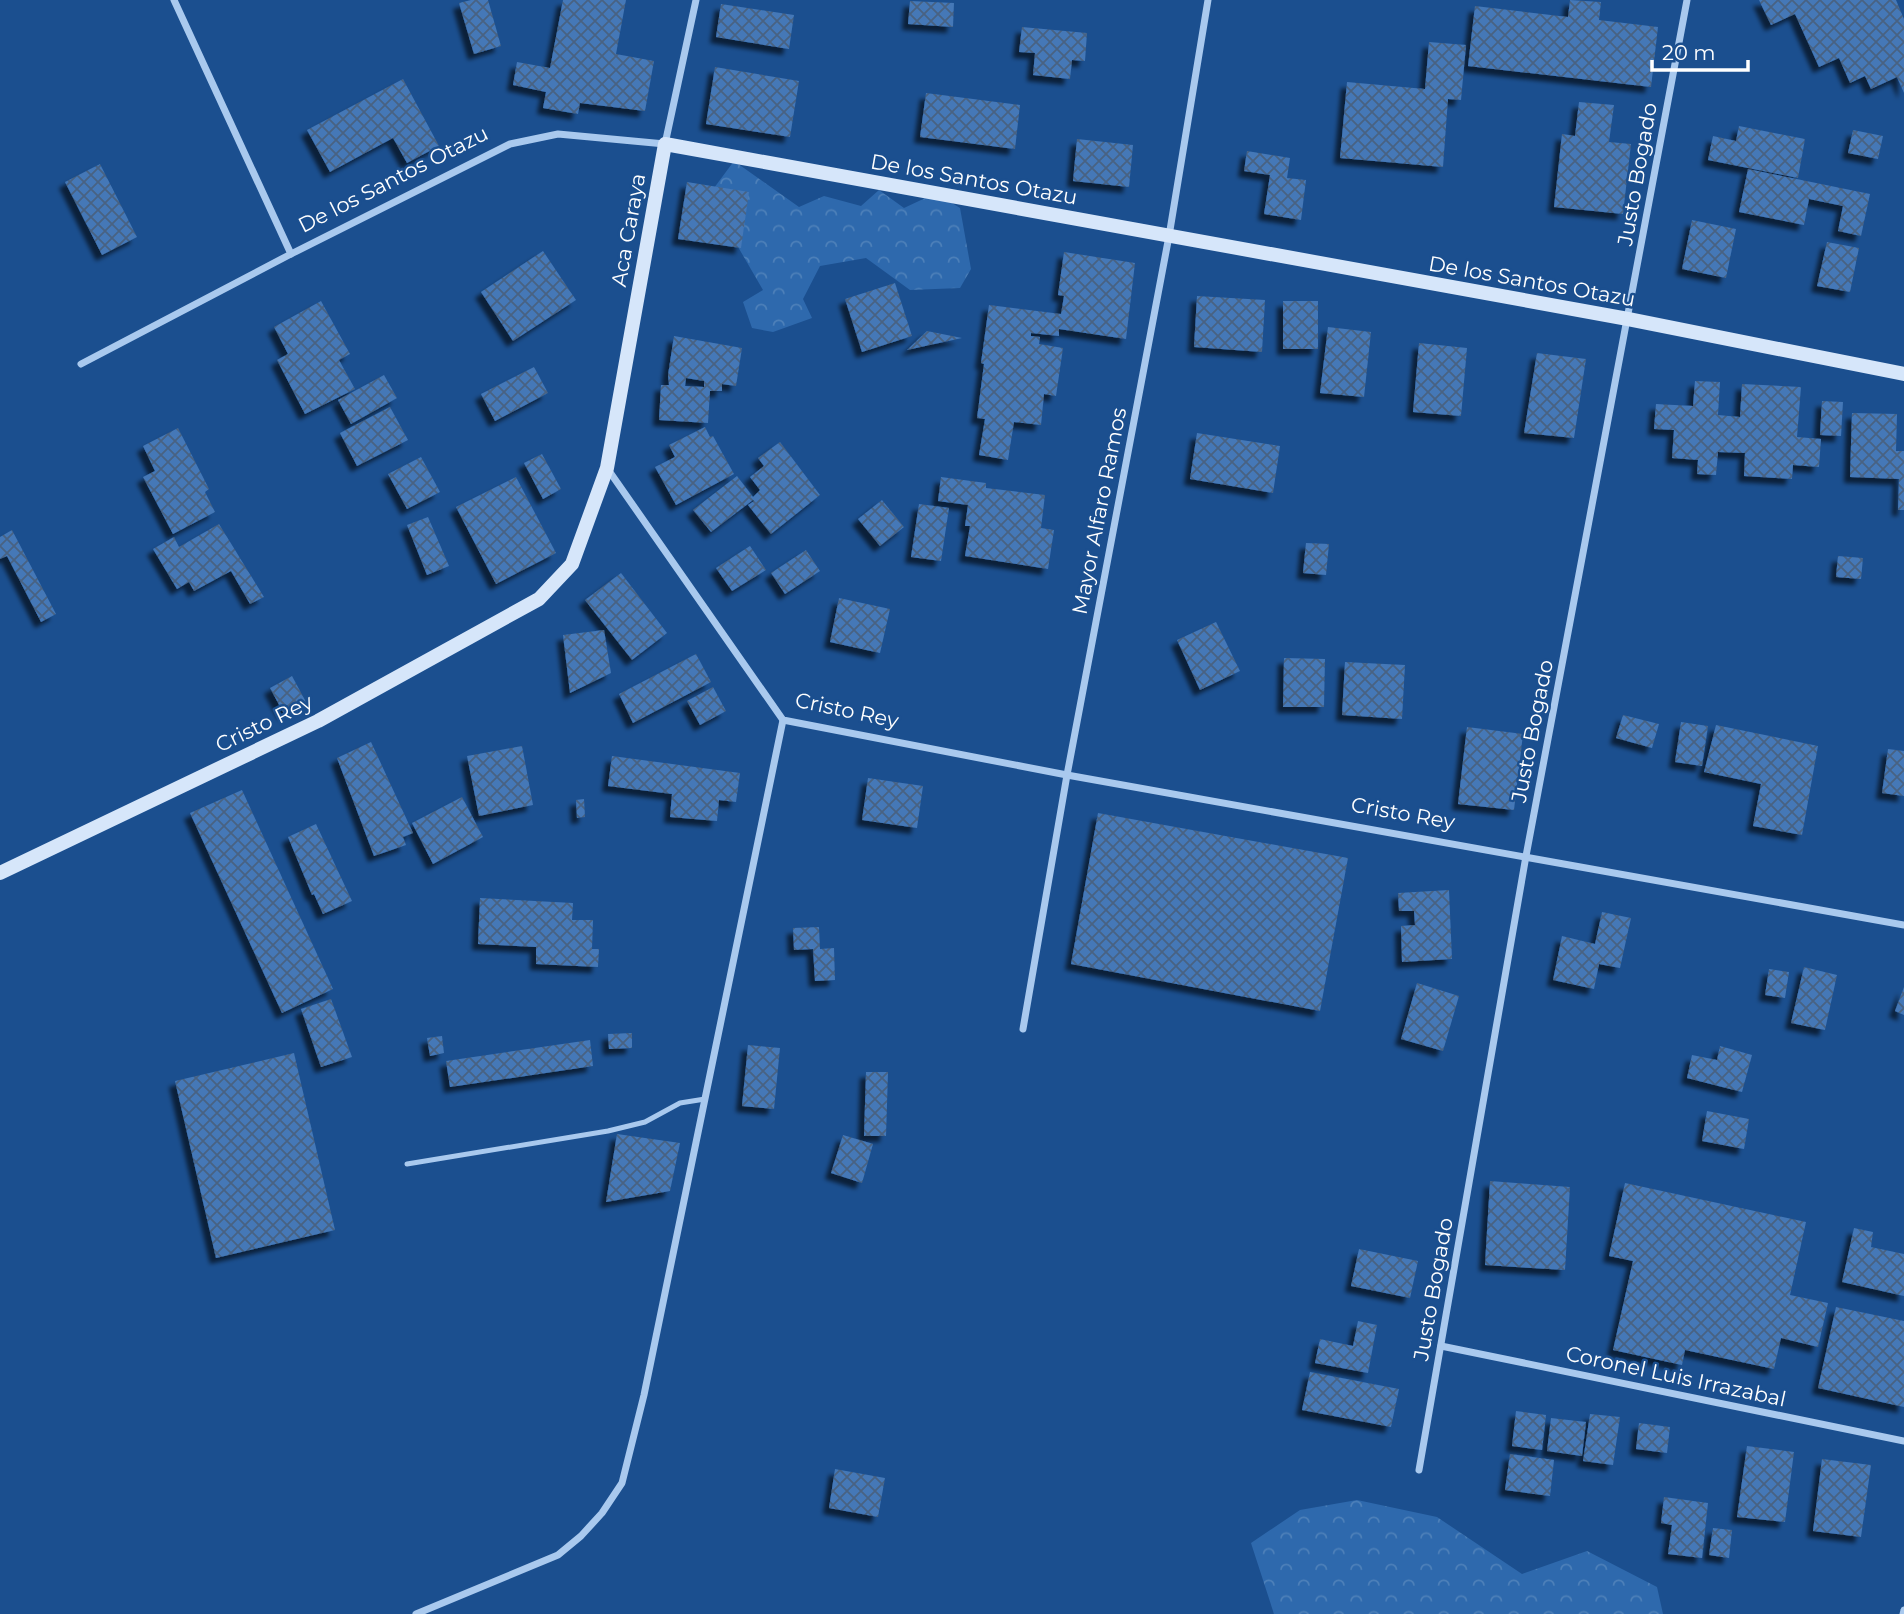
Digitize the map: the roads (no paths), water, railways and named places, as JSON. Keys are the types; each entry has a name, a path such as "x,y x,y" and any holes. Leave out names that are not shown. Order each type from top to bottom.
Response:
{"street":[{"path":"174,0 291,254"},
{"name":"Aca Caraya","path":"607,468 665,144 696,0"},
{"name":"Mayor Alfaro Ramos","path":"1023,1029 1067,775 1169,236 1208,0"},
{"name":"Justo Bogado","path":"1419,1470 1525,856 1687,0"},
{"name":"De los Santos Otazu","path":"81,364 510,144 558,134 665,144 1628,320 1904,374"},
{"name":"Cristo Rey","path":"607,468 783,720 1067,775 1904,925"},
{"name":"Cristo Rey","path":"0,873 318,721 539,599 572,564 607,468"},
{"path":"416,1614 558,1555 581,1536 602,1513 622,1483 644,1395 783,720"},
{"name":"Coronel Luis Irrazabal","path":"1441,1346 1904,1441"}],"lane":[{"path":"407,1164 608,1131 645,1122 680,1103 705,1099"}]}
